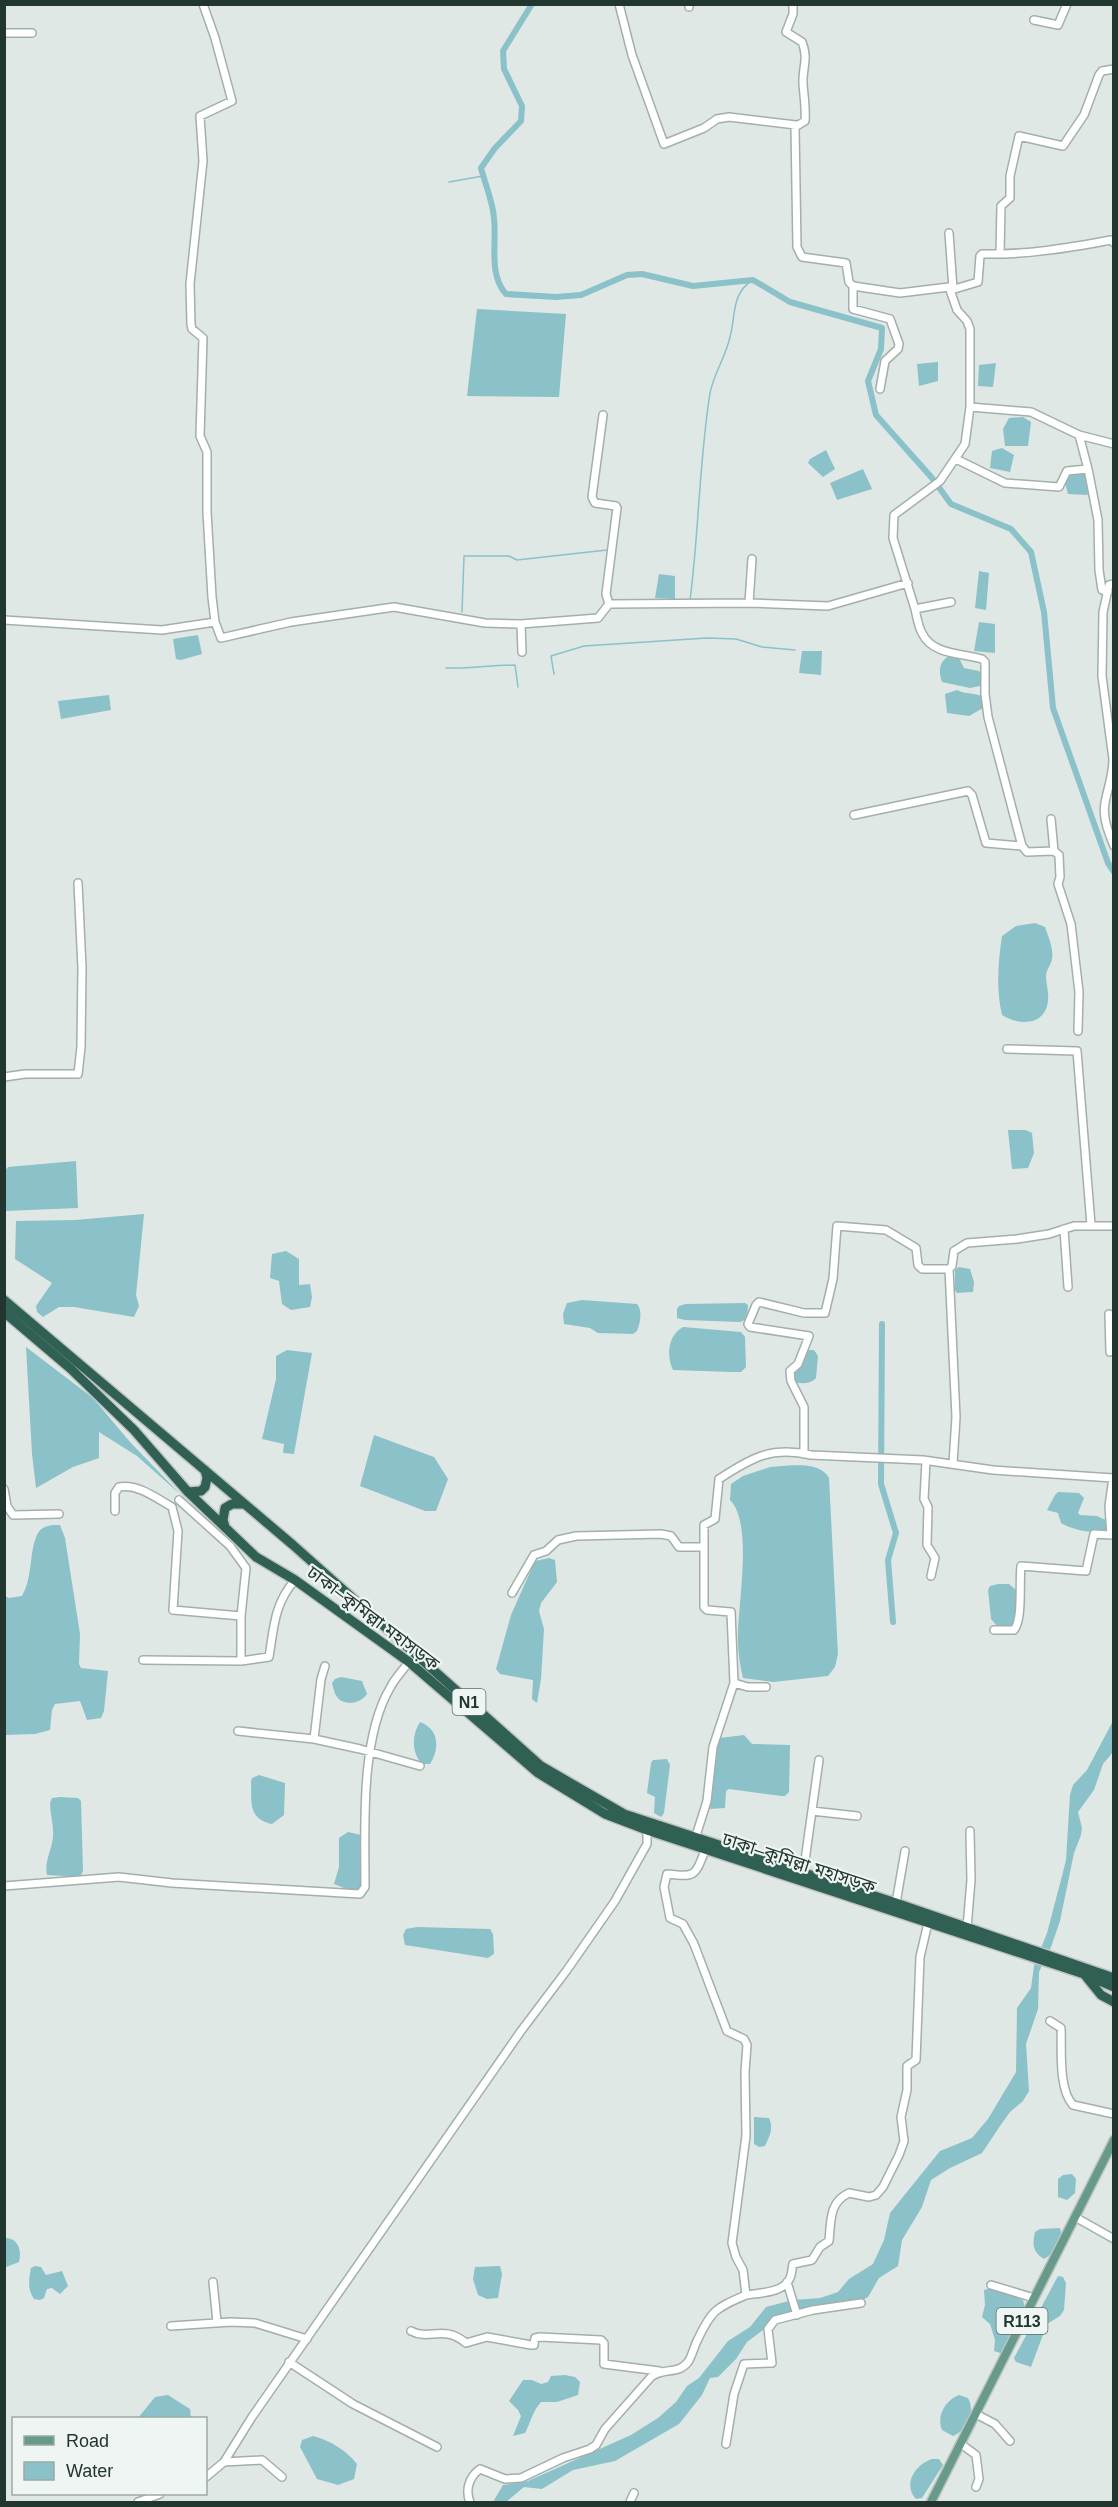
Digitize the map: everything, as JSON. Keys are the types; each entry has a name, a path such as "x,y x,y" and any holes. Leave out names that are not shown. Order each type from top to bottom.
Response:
{"highway":[{"name":"ঢাকা–কুমিল্লা মহাসড়ক","path":"4,1300 244,1504 541,1766 624,1814 803,1875 896,1903 1024,1951"},
{"name":"ঢাকা–কুমিল্লা মহাসড়ক","path":"6,1316 71,1369 134,1430 188,1492 256,1557 295,1580 409,1662 538,1773 605,1814 705,1850 928,1923 1113,1978"},
{"path":"188,1492 201,1491 205,1487 207,1478 204,1470"},
{"path":"225,1527 223,1520 225,1508 232,1504 244,1504"},
{"name":"ঢাকা–কুমিল্লা মহাসড়ক","path":"1052,1960 1113,1987"},
{"path":"1084,1974 1101,1995 1113,2002"}],"main road":[{"name":"R113","path":"931,2502 1113,2140"}],"street":[{"path":"202,4 215,38 232,101 200,116 203,161 190,284 192,329 203,338 200,436 207,452 207,512 215,622 221,638 291,622 394,607 485,623 521,624 598,618 609,604"},
{"path":"619,4 632,55 664,144 704,128 717,119 729,117 796,125 804,121 806,104 802,82 806,66 802,42 786,32 793,14 793,4"},
{"path":"1034,20 1058,25 1067,4"},
{"path":"4,33 32,33"},
{"path":"1000,254 1001,206 1010,198 1010,176 1019,136 1063,146 1084,115 1099,75 1102,71 1113,69"},
{"path":"796,125 795,176 799,254 802,257 846,262 849,282 853,285 900,293 922,292 947,286 952,290"},
{"path":"949,233 952,290 957,310 967,321 970,329 970,407 966,444 939,481 894,515 893,538 922,634 933,646 951,653 982,659 985,662 988,717 1022,846 1027,852 1054,851 1059,855 1058,884 1071,924 1079,992 1078,1030"},
{"path":"952,290 978,282 982,254 1041,252 1111,240 1113,243"},
{"path":"853,285 853,309 890,319 899,344 898,349 885,361 880,389"},
{"path":"970,407 1031,412 1079,435 1113,444"},
{"path":"603,415 592,498 595,503 617,508 606,594 609,604"},
{"path":"1079,435 1098,520 1099,570 1102,590 1108,592"},
{"path":"956,459 1005,483 1059,487 1067,471 1088,469"},
{"path":"749,603 752,559"},
{"path":"609,604 749,603 828,606 908,583"},
{"path":"1113,584 1109,585 1103,612 1102,676 1113,759 1113,773 1105,799 1105,824 1113,846"},
{"path":"915,609 951,602"},
{"path":"4,620 162,630 215,622"},
{"path":"521,624 522,652"},
{"path":"854,815 968,791 972,795 986,843 1022,846"},
{"path":"1051,819 1054,851"},
{"path":"4,1077 25,1074 78,1074 81,1047 82,969 78,882"},
{"path":"1007,1049 1077,1051 1091,1225"},
{"path":"804,1454 804,1407 791,1381 789,1371 798,1364 809,1336 750,1327 748,1324 756,1305 759,1302 804,1313 825,1313 833,1279 836,1227 838,1225 886,1230 916,1248 919,1268 949,1269"},
{"path":"953,1464 956,1417 949,1269 952,1266 954,1251 967,1243 1017,1239 1091,1225 1113,1226"},
{"path":"1064,1229 1068,1287"},
{"path":"1109,1314 1112,1341 1110,1352"},
{"path":"695,1839 707,1801 713,1747 734,1683 731,1612 707,1610 704,1607 704,1525 715,1519 719,1479 752,1458 787,1451 926,1461 993,1470 1113,1476 1109,1506 1111,1535 1094,1534 1086,1571 1021,1566 1018,1588 1018,1624 1014,1630 994,1630"},
{"path":"926,1461 924,1499 928,1508 927,1545 935,1558 931,1576"},
{"path":"115,1511 115,1493 119,1487 124,1486 139,1489 172,1507 178,1531 173,1610 241,1616"},
{"path":"4,1489 13,1515 59,1514"},
{"path":"179,1500 230,1546 246,1568 241,1616 241,1662"},
{"path":"512,1593 534,1555 546,1551 558,1540 626,1534 661,1534 671,1536 680,1547 704,1547"},
{"path":"142,1660 241,1662 269,1657 279,1604 283,1594 295,1580"},
{"path":"4,1886 119,1877 360,1894 365,1887 365,1803 370,1753 378,1719 390,1688 409,1662"},
{"path":"314,1739 321,1679 325,1666"},
{"path":"734,1683 748,1687 766,1687"},
{"path":"238,1731 314,1739 420,1766"},
{"path":"803,1875 819,1760"},
{"path":"812,1811 857,1816"},
{"path":"207,2476 224,2462 289,2362 615,1901 647,1844 647,1830"},
{"path":"967,1928 971,1880 970,1831"},
{"path":"705,1850 695,1874 691,1876 667,1874 664,1878 664,1887 670,1918 683,1924 694,1944 727,2031 744,2039 747,2045 746,2136 732,2242 742,2270 746,2295"},
{"path":"896,1903 905,1851"},
{"path":"797,2315 787,2282 794,2264 810,2262 820,2247 828,2243 833,2209 837,2200 849,2193 869,2197 876,2195 883,2187 904,2141 902,2117 907,2090 907,2066 916,2060 919,1974 928,1923"},
{"path":"1050,2021 1060,2028 1063,2080 1070,2102 1073,2105 1113,2114"},
{"path":"1074,2217 1113,2239"},
{"path":"213,2282 217,2322"},
{"path":"411,2331 421,2334 446,2332 456,2335 466,2343 488,2337 531,2345 534,2344 535,2338 540,2337 601,2340 604,2343 604,2364 659,2371 677,2370 687,2363 712,2313 726,2303 746,2295 767,2292 787,2282"},
{"path":"991,2285 1034,2298"},
{"path":"726,2444 734,2394 744,2364 771,2363 768,2329 775,2320 813,2310 861,2304"},
{"path":"171,2326 217,2322 255,2323 307,2339"},
{"path":"289,2362 353,2404 437,2447"},
{"path":"470,2502 467,2488 474,2473 480,2469 505,2479 521,2478 596,2445 605,2429 659,2371"},
{"path":"976,2414 995,2424 1010,2441"},
{"path":"961,2444 976,2455 979,2479 976,2487"},
{"path":"224,2462 262,2460 282,2477"},
{"path":"630,2502 634,2493"},
{"path":"138,2502 154,2495"}],"water":[{"path":"477,309 566,314 559,397 467,396"},
{"path":"938,362 938,381 919,386 917,364"},
{"path":"996,363 993,387 978,386 979,365"},
{"path":"1023,417 1031,422 1028,446 1005,446 1003,429 1009,418"},
{"path":"1002,448 1014,455 1010,472 990,468 992,451"},
{"path":"826,450 835,469 823,477 808,463 810,459"},
{"path":"863,469 872,489 837,500 830,483"},
{"path":"1086,472 1088,495 1068,494 1065,483 1068,474"},
{"path":"979,571 989,573 986,610 975,608"},
{"path":"659,574 675,576 675,599 655,598"},
{"path":"979,622 995,624 995,653 974,651"},
{"path":"198,635 202,654 181,660 176,659 173,639"},
{"path":"802,651 822,651 821,675 799,673"},
{"path":"952,655 959,658 964,668 979,671 982,677 980,686 970,688 942,682 940,674 942,662"},
{"path":"957,690 983,697 983,708 969,716 947,713 945,694"},
{"path":"109,695 111,710 61,719 58,701"},
{"path":"1035,923 1045,927 1052,951 1046,976 1048,1000 1046,1009 1037,1019 1016,1021 1002,1015 1000,1005 998,976 1002,936 1016,926"},
{"path":"1008,1130 1026,1130 1032,1133 1034,1153 1028,1168 1012,1169"},
{"path":"76,1161 78,1208 5,1211 5,1171 8,1167"},
{"path":"144,1214 136,1295 139,1306 134,1317 74,1307 59,1307 43,1317 37,1312 36,1306 52,1283 15,1259 16,1221 75,1220"},
{"path":"286,1251 299,1259 299,1285 310,1284 312,1297 310,1307 291,1310 282,1304 279,1281 270,1278 272,1254"},
{"path":"959,1267 970,1269 974,1282 973,1292 957,1293 955,1290 955,1270"},
{"path":"582,1300 637,1304 640,1321 637,1331 633,1334 598,1333 590,1328 564,1324 563,1314 567,1303"},
{"path":"745,1303 748,1305 747,1319 740,1322 677,1318 677,1309 686,1304"},
{"path":"683,1327 741,1332 745,1337 746,1367 741,1372 673,1370 669,1352 671,1340"},
{"path":"26,1347 93,1398 130,1442 181,1495 137,1456 99,1432 99,1458 73,1467 36,1488"},
{"path":"287,1350 312,1353 294,1454 283,1453 284,1444 262,1439 276,1379 276,1356"},
{"path":"806,1350 814,1350 818,1356 816,1378 806,1383 794,1382 791,1373"},
{"path":"374,1435 434,1457 448,1479 436,1511 425,1511 360,1486"},
{"path":"811,1466 825,1472 829,1478 838,1654 835,1667 828,1676 773,1682 743,1678 739,1660 738,1626 743,1546 737,1512 730,1500 731,1484 743,1476 770,1467"},
{"path":"1058,1492 1079,1493 1084,1498 1078,1513 1097,1516 1108,1521 1109,1528 1099,1532 1085,1531 1061,1523 1058,1513 1047,1510"},
{"path":"60,1525 65,1538 80,1634 79,1664 81,1668 108,1671 104,1711 101,1718 87,1720 80,1701 55,1704 52,1710 50,1730 35,1734 5,1735 5,1596 9,1598 22,1596 28,1581 37,1535 44,1528"},
{"path":"549,1558 555,1560 557,1582 541,1603 539,1611 544,1629 537,1703 532,1699 533,1680 500,1674 496,1669 511,1615 535,1561"},
{"path":"1009,1584 1016,1590 1016,1623 1012,1628 998,1627 991,1619 988,1590 990,1586"},
{"path":"341,1677 362,1681 367,1694 361,1700 353,1703 340,1700 335,1694 332,1683"},
{"path":"1113,1721 1113,1752 1103,1764 1094,1790 1078,1812 1082,1828 1081,1835 1074,1853 1060,1921 1039,1972 1038,2009 1026,2044 1029,2091 1023,2101 1010,2112 982,2153 931,2180 922,2207 902,2240 898,2266 879,2278 868,2297 863,2300 810,2307 767,2327 747,2342 736,2359 718,2377 710,2378 702,2395 679,2424 615,2461 573,2470 542,2489 524,2487 506,2502 493,2502 503,2485 528,2481 631,2435 658,2418 676,2402 687,2386 699,2378 728,2341 750,2327 766,2307 793,2300 820,2298 838,2292 849,2279 873,2264 884,2240 890,2213 940,2151 972,2138 988,2119 1016,2072 1017,2008 1031,1988 1034,1966 1047,1933 1066,1860 1070,1795 1073,1785 1087,1770"},
{"path":"420,1722 431,1729 436,1740 435,1752 430,1764 422,1764 416,1755 414,1739"},
{"path":"744,1735 752,1744 790,1745 789,1792 781,1796 729,1789 726,1791 725,1808 710,1809 720,1738"},
{"path":"667,1759 670,1765 664,1813 661,1817 654,1813 655,1797 647,1793 651,1763 653,1760"},
{"path":"259,1775 285,1783 284,1815 272,1824 258,1818 252,1808 251,1781"},
{"path":"52,1798 78,1798 81,1801 83,1871 80,1877 47,1875 53,1837 50,1803"},
{"path":"348,1832 361,1835 365,1842 361,1889 349,1890 334,1884 339,1867 339,1838"},
{"path":"417,1927 490,1929 493,1934 494,1954 488,1958 405,1945 403,1935 406,1929"},
{"path":"754,2117 769,2118 771,2129 765,2146 759,2147 754,2144"},
{"path":"1072,2174 1076,2179 1075,2193 1067,2200 1058,2197 1058,2179 1063,2175"},
{"path":"1060,2228 1061,2236 1057,2245 1044,2259 1034,2248 1035,2232 1040,2229"},
{"path":"5,2238 16,2242 20,2253 19,2262 6,2267 5,2267"},
{"path":"500,2266 502,2274 498,2298 487,2299 478,2295 473,2279 475,2267"},
{"path":"41,2267 46,2275 62,2271 68,2286 60,2294 52,2288 47,2289 44,2298 34,2299 29,2288 29,2280 31,2268"},
{"path":"1058,2276 1063,2277 1066,2283 1064,2310 1060,2316 1047,2324 1031,2367 1016,2362 1014,2358"},
{"path":"992,2288 1023,2300 1025,2308 1003,2354 994,2351 995,2340 990,2324 982,2317 985,2305 984,2290"},
{"path":"551,2376 575,2377 580,2382 578,2395 557,2402 541,2402 525,2433 513,2436 521,2416 509,2401 523,2380 532,2380 541,2384 548,2382"},
{"path":"168,2395 190,2409 191,2417 139,2417 155,2397"},
{"path":"959,2395 968,2398 971,2409 966,2425 953,2436 942,2430 940,2419 946,2404"},
{"path":"313,2436 338,2447 353,2459 357,2464 354,2479 338,2485 317,2479 300,2447 302,2440"},
{"path":"932,2459 939,2459 943,2465 922,2498 916,2499 910,2487 913,2475 921,2465"}],"waterway":[{"path":"532,4 503,51 504,69 522,106 521,121 495,148 481,168 491,199 495,228 495,268 500,286 506,294 556,297 581,295 627,275 642,274 693,286 753,280 790,302 882,328 881,349 868,381 876,415 932,478 951,504 1011,529 1031,552 1044,612 1053,708 1108,863 1114,872"},
{"path":"449,182 483,176"},
{"path":"690,600 710,393 728,344 738,298 741,291 753,280"},
{"path":"462,612 464,556 509,556 517,560 607,550"},
{"path":"554,674 551,656 584,646 707,638 736,639 762,647 795,650"},
{"path":"446,668 515,665 518,687"},
{"path":"882,1324 881,1484 896,1533 888,1560 893,1622"}]}
